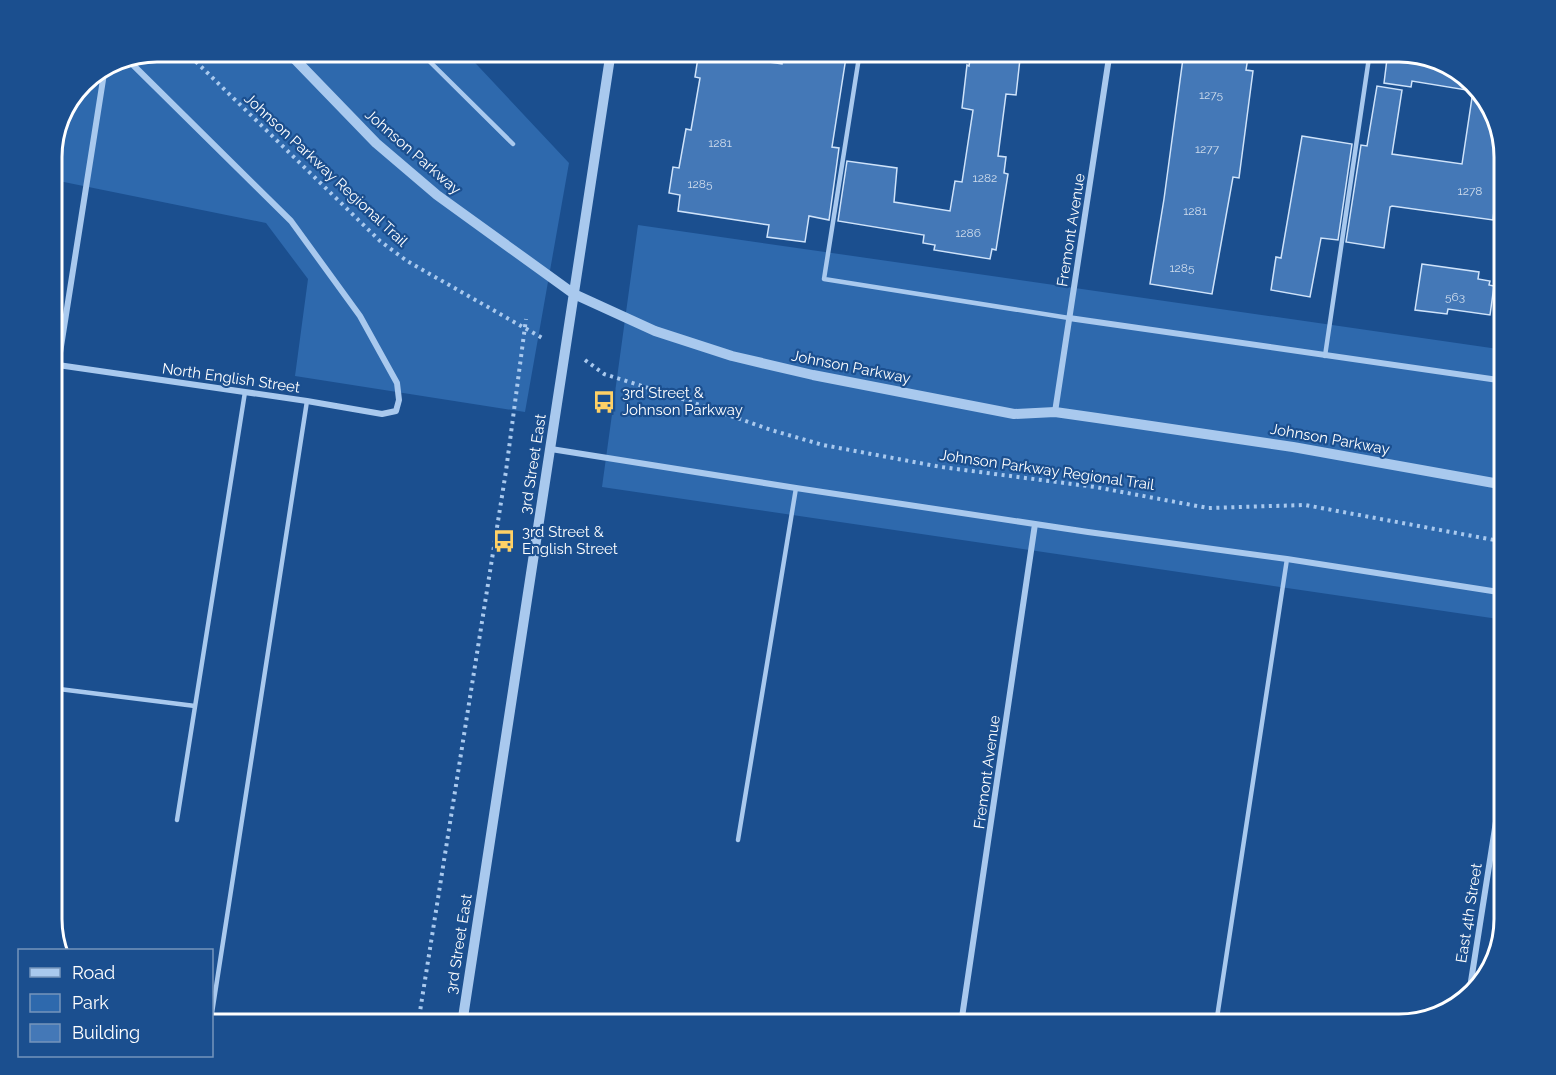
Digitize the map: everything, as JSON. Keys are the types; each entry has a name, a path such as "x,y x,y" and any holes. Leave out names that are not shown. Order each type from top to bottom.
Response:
{"street":[{"name":"Johnson Parkway","path":"298,62 376,143 437,195 574,294 655,331 732,356 813,375 1014,414 1055,412 1293,447 1494,483"},
{"name":"3rd Street East","path":"464,1014 609,62"},
{"name":"Fremont Avenue","path":"1055,412 1108,62"},
{"name":"North English Street","path":"62,366 382,414 396,411 399,400 397,383 360,316 291,222 133,65"},
{"path":"62,323 103,79"},
{"path":"1069,318 1494,379"},
{"path":"551,449 796,488 1494,591"},
{"name":"Fremont Avenue","path":"962,1014 1035,524"},
{"name":"East 4th Street","path":"1471,980 1494,834"}],"lane":[{"path":"430,62 513,144"},
{"path":"858,62 824,279 1069,318"},
{"path":"1325,356 1368,62"},
{"path":"177,820 245,392"},
{"path":"213,1007 307,401"},
{"path":"738,840 796,488"},
{"path":"1218,1014 1287,559"},
{"path":"62,689 195,706"}],"path":[{"name":"Johnson Parkway Regional Trail","path":"197,62 380,241 407,261 524,328"},
{"path":"419,1014 506,471 526,319"},
{"name":"Johnson Parkway Regional Trail","path":"597,368 604,374 823,445 941,467 1095,488 1208,508 1305,505 1494,540"}],"green space":[{"path":"474,62 569,163 525,412 295,376 308,279 266,223 62,182 63,138 78,104 89,89 104,78 138,63"},
{"path":"638,225 1494,348 1494,618 602,487"}],"building":[{"path":"697,62 782,64 782,62 845,62 832,147 839,148 829,220 809,216 805,242 767,237 769,225 678,211 680,195 669,193 673,167 679,168 686,129 691,130 700,78 695,77"},
{"path":"970,62 1020,62 1016,95 1006,94 998,156 1006,157 1004,173 1008,174 996,250 992,249 990,259 934,250 935,245 923,243 924,235 838,221 847,161 897,168 894,202 950,211 955,181 962,182 973,110 962,108 967,65 969,66"},
{"path":"1183,62 1247,62 1246,70 1253,71 1239,178 1233,177 1212,294 1150,284"},
{"path":"1387,62 1412,62 1441,71 1467,90 1412,81 1411,87 1384,83"},
{"path":"1377,86 1402,90 1392,154 1462,164 1472,96 1487,120 1494,144 1493,220 1392,206 1384,248 1346,242 1361,145 1367,146"},
{"path":"1302,136 1352,144 1338,240 1321,238 1310,297 1271,290 1276,257 1281,258"},
{"path":"1422,264 1479,272 1478,279 1490,281 1489,285 1494,286 1490,315 1448,309 1447,314 1415,310"}],"place":[{"name":"3rd Street & Johnson Parkway","path":"604,402"},
{"name":"3rd Street & English Street","path":"504,541"}]}
